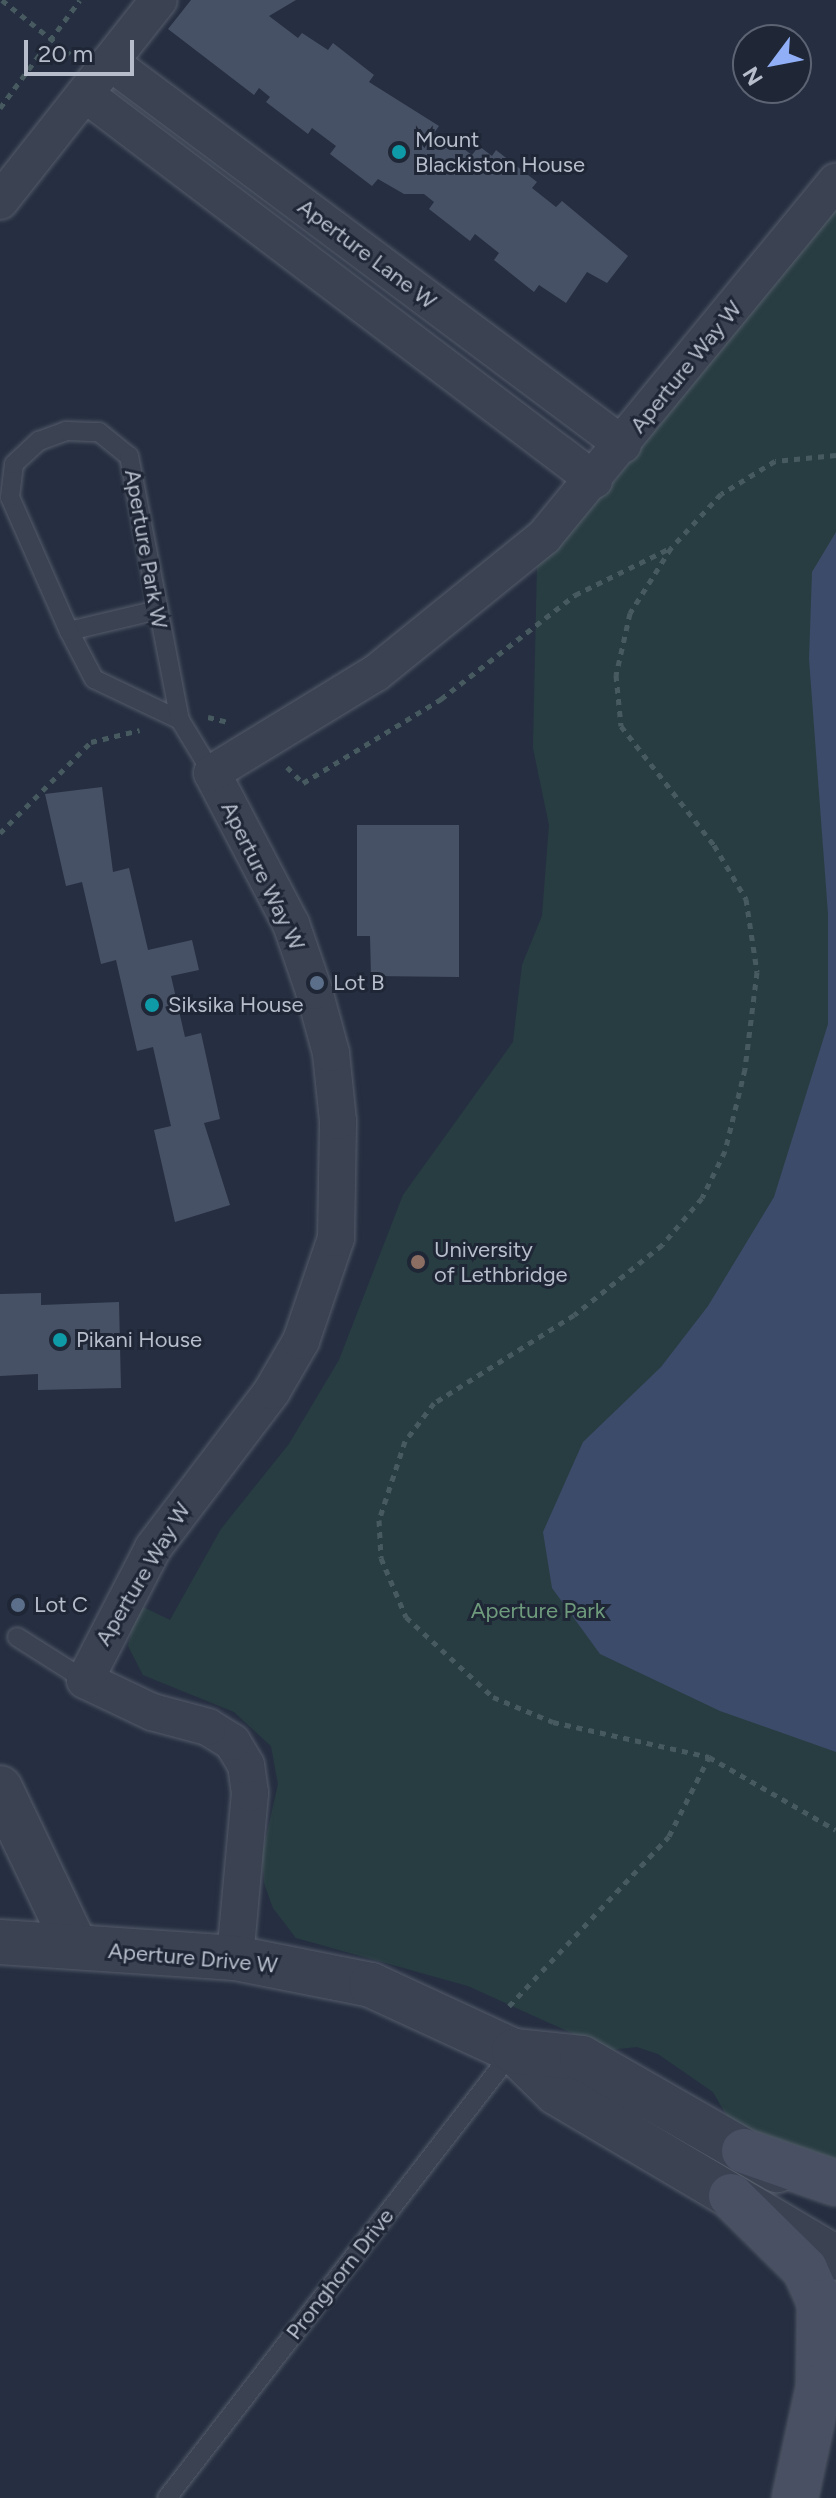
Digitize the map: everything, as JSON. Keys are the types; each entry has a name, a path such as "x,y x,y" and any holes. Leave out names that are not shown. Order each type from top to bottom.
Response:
{"main road":[{"path":"744,2151 836,2183"},
{"path":"731,2196 805,2269 820,2302 819,2387 798,2498"},
{"path":"798,2498 836,2446"}],"street":[{"path":"0,201 159,0"},
{"name":"Aperture Lane W","path":"98,78 623,445"},
{"name":"Aperture Lane W","path":"98,78 594,480"},
{"name":"Aperture Way W","path":"85,1680 153,1548 242,1435 301,1341 336,1238 338,1121 314,991 291,924 212,773 376,673 463,609 544,537 623,445 836,182"},
{"path":"85,1680 152,1712 208,1727 232,1742 246,1765 250,1793 235,1958"},
{"path":"0,1788 75,1945"},
{"name":"Aperture Drive W","path":"0,1942 75,1945 138,1956 235,1958 371,1985 514,2051 582,2058 836,2203"},
{"name":"Aperture Drive W","path":"514,2051 557,2093 836,2258"}],"lane":[{"name":"Aperture Park W","path":"180,720 94,679 69,631 10,497 14,464 39,441 66,431 99,432 129,456 141,492 157,610 180,720 212,773"},
{"path":"69,631 157,610"},
{"path":"17,1637 85,1680"},
{"name":"Pronghorn Drive","path":"167,2498 514,2051"}],"path":[{"path":"2,0 98,78"},
{"path":"0,108 80,0"},
{"path":"836,455 775,461 721,494 671,548 630,613 616,675 621,726 714,845 746,899 757,972 745,1069 725,1151 702,1198 662,1245 574,1315 434,1403 405,1441 379,1520 381,1558 406,1617 493,1697 553,1722 709,1757 836,1830"},
{"path":"0,833 91,742 180,720"},
{"path":"514,2051 509,2005 669,1836 709,1757"}],"green space":[{"name":"Aperture Park","path":"836,202 836,2165 780,2148 728,2118 713,2092 658,2054 637,2047 609,2050 468,1986 296,1938 273,1908 264,1883 262,1855 278,1784 271,1746 234,1712 143,1675 128,1646 137,1604 170,1620 221,1529 289,1444 339,1360 403,1195 513,1042 522,965 542,916 549,825 533,748 537,566 609,488"}],"water":[{"path":"836,532 836,1752 720,1711 600,1654 552,1588 543,1532 583,1442 661,1367 708,1306 774,1197 828,1024 828,914 809,659 812,572"}],"building":[{"name":"Mount Blackiston House","path":"191,0 296,0 269,16 298,38 302,33 328,50 333,43 374,75 369,82 439,126 434,133 446,142 449,138 472,155 479,146 492,156 496,150 537,182 532,188 556,207 562,201 628,256 607,283 587,272 566,303 539,285 534,292 494,260 499,253 475,234 470,241 429,209 434,202 424,194 404,194 378,179 372,186 330,154 336,146 312,128 308,134 266,102 270,97 259,88 254,95 168,29"},
{"name":"Siksika House","path":"102,787 113,872 129,868 148,950 192,940 199,970 171,976 185,1037 201,1033 220,1119 204,1123 230,1205 175,1222 154,1130 171,1126 153,1047 137,1051 116,960 101,964 82,882 66,886 45,794"},
{"path":"357,825 459,825 459,977 371,976 370,936 357,936"},
{"name":"Pikani House","path":"41,1293 41,1305 119,1302 121,1388 38,1390 38,1374 0,1376 0,1294"}],"place":[{"name":"Mount Blackiston House","path":"399,152"},
{"name":"Lot B","path":"317,983"},
{"name":"Siksika House","path":"152,1005"},
{"name":"University of Lethbridge","path":"418,1262"},
{"name":"Pikani House","path":"60,1340"},
{"name":"Lot C","path":"18,1605"}]}
